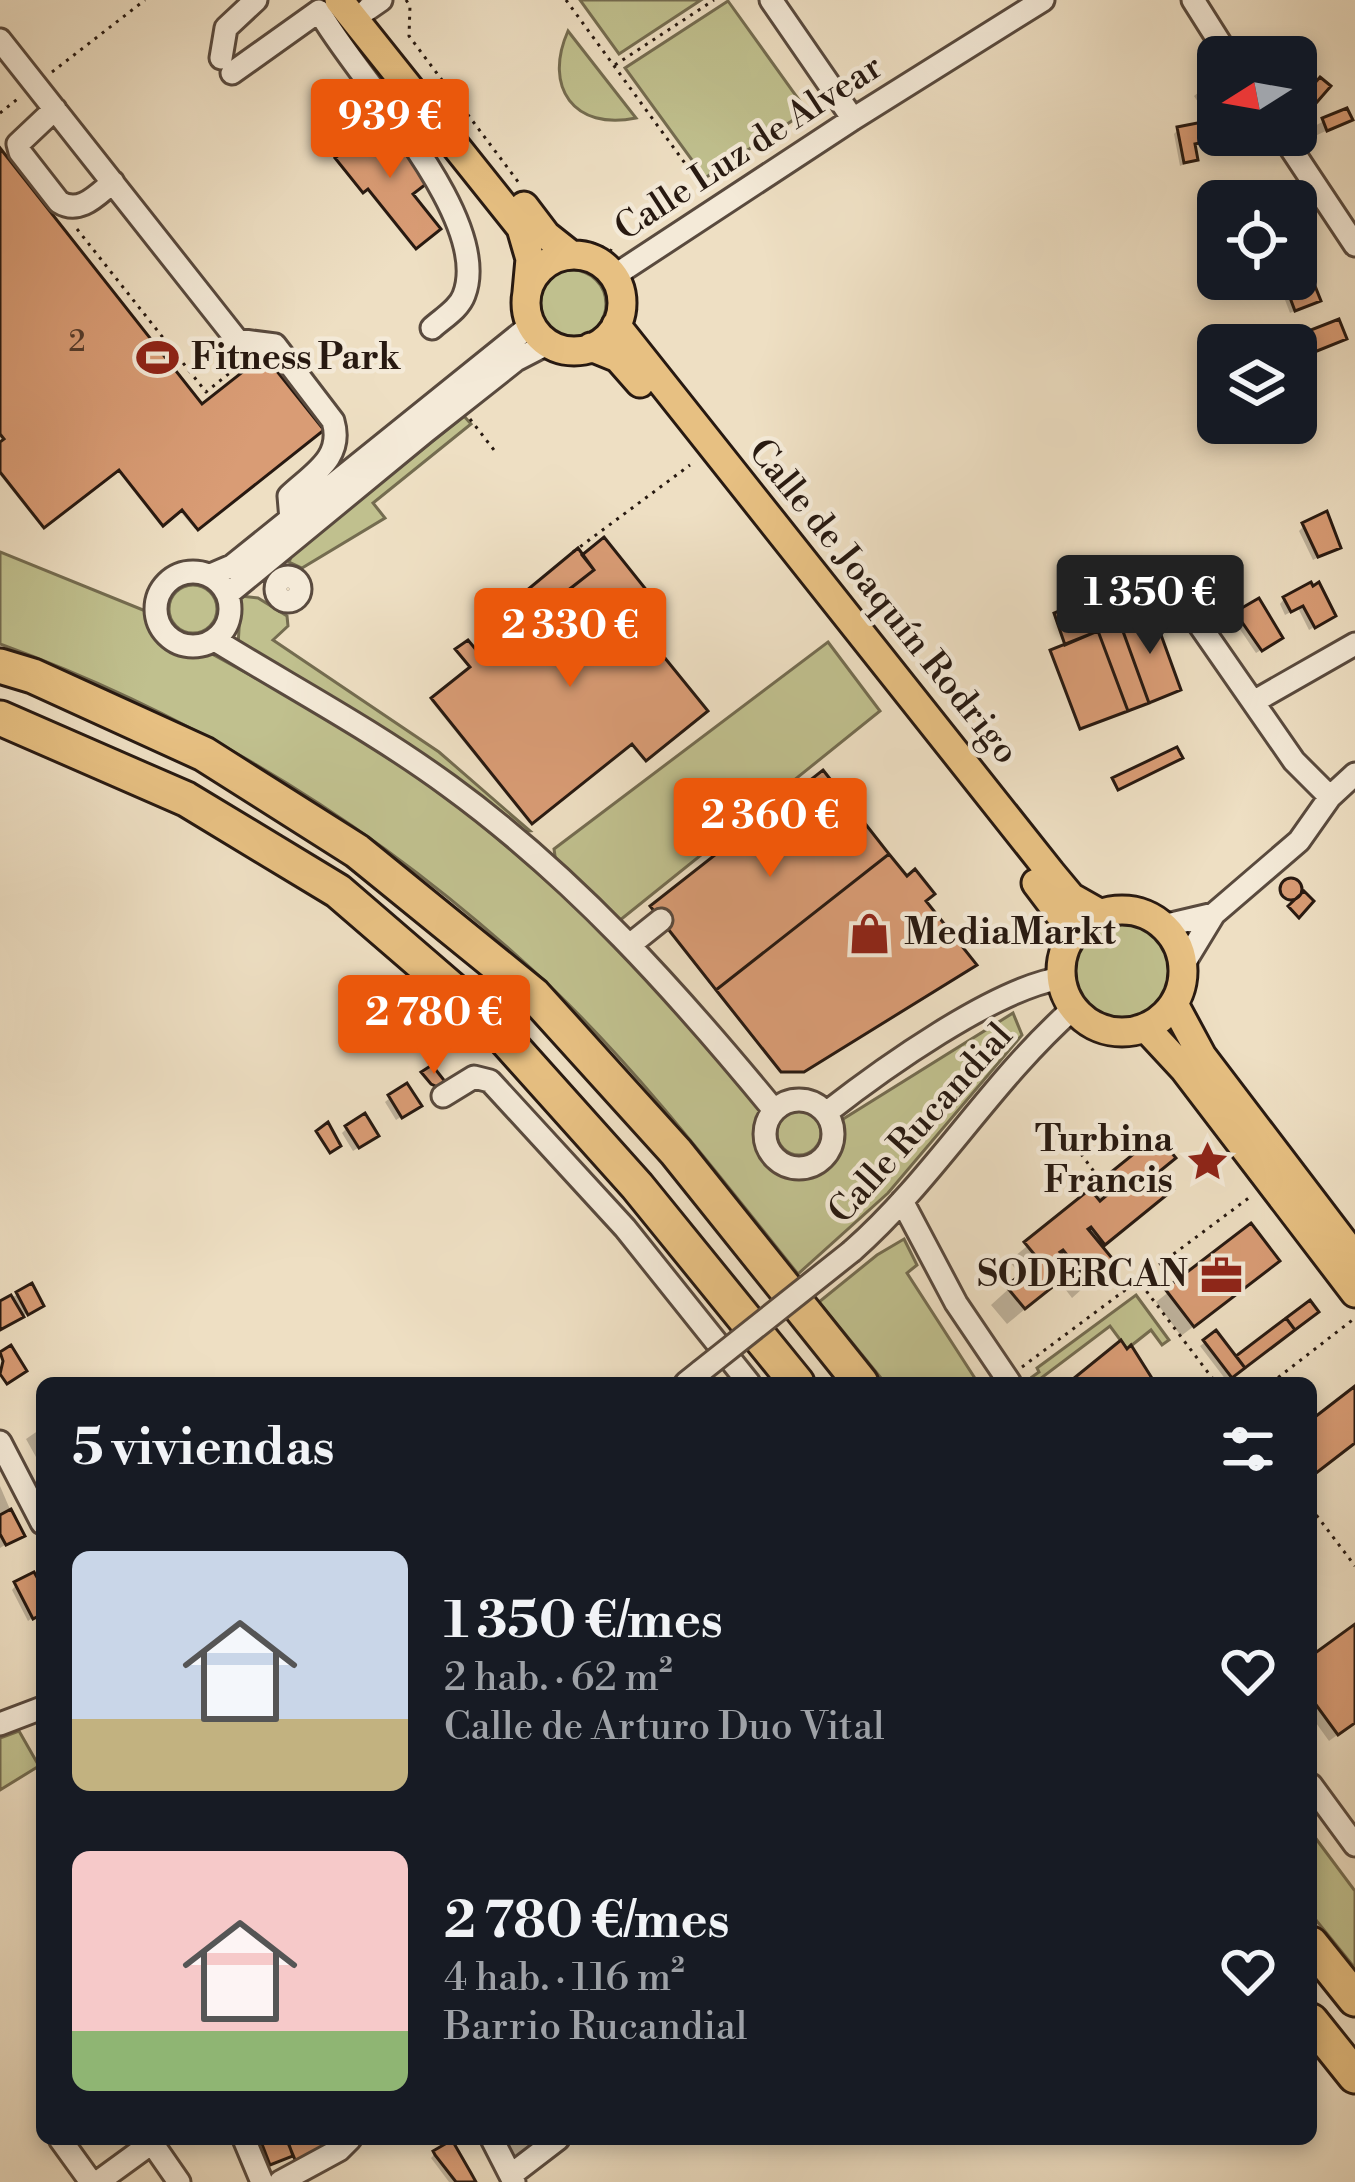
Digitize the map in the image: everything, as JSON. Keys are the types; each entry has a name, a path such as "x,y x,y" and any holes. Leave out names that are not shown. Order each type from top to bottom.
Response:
{"highway":[{"path":"0,666 33,676 204,754 357,850 534,995 676,1152 856,1377"},
{"path":"0,718 186,799 338,891 491,1023 638,1186 792,1377"},
{"path":"1317,1952 1355,1999"},
{"path":"1317,2028 1355,2076"}],"main road":[{"path":"325,3 521,228 530,259 527,292 539,334 574,351 591,347 616,325 622,300 613,264 597,261 546,235 370,3"},
{"path":"527,292 538,270 549,261 581,249"},
{"name":"Calle de Joaquín Rodrigo","path":"616,325 1071,897 1101,914"},
{"name":"Calle de Joaquín Rodrigo","path":"591,347 626,365 942,758 1073,932"},
{"path":"1137,912 1163,926 1175,940 1183,965 1174,1004 1146,1028 1107,1030 1074,1008 1062,978 1073,932 1101,914 1137,912"},
{"path":"1174,1004 1202,1056 1355,1257"},
{"path":"1146,1028 1184,1069 1355,1293"}],"street":[{"path":"203,37 256,0"},
{"path":"771,0 853,118"},
{"name":"Calle Luz de Alvear","path":"613,264 1042,0"},
{"path":"1193,0 1215,36"},
{"path":"231,20 223,39 226,65 325,3 438,182 457,224 466,265 465,294 431,328"},
{"path":"0,40 238,340 275,345 333,421 332,454 289,496 291,520"},
{"path":"55,109 18,143 59,202 70,207 86,204 113,182"},
{"path":"1296,156 1355,244"},
{"path":"211,575 232,566 539,334"},
{"path":"278,551 291,596 235,586 192,571 174,577 160,590 156,609 162,628 176,642 196,646 215,640 229,622 235,586 278,551 516,360 539,334"},
{"path":"1194,617 1294,761 1330,797"},
{"path":"215,640 368,729 451,787 529,851 714,1020 774,1110"},
{"path":"1255,701 1355,644"},
{"path":"1183,965 1214,914 1299,841 1330,797 1355,774"},
{"path":"1163,926 1214,914"},
{"path":"631,944 662,920"},
{"path":"826,1113 867,1082 1024,986 1062,978"},
{"name":"Calle Rucandial","path":"694,1377 852,1251 1074,1008"},
{"path":"443,1096 474,1077 490,1081 625,1228 744,1377"},
{"path":"795,1099 818,1105 826,1113 833,1130 831,1148 819,1162 793,1168 776,1160 766,1144 766,1126 774,1110 795,1099"},
{"path":"902,1201 956,1303 1014,1376"},
{"path":"0,1442 36,1511"},
{"path":"0,1724 36,1710"},
{"path":"1317,1793 1355,1845"},
{"path":"65,2145 94,2182 148,2145"},
{"path":"156,2145 179,2182"},
{"path":"247,2145 262,2182"},
{"path":"280,2182 343,2145"},
{"path":"495,2145 513,2179 551,2145"}],"path":[{"path":"0,113 145,0"},
{"path":"406,0 410,36 520,183"},
{"path":"566,0 703,188"},
{"path":"614,66 714,0"},
{"path":"74,224 206,392 252,355"},
{"path":"581,249 613,264"},
{"path":"465,413 494,450"},
{"path":"573,552 690,464"},
{"path":"1082,1154 1106,1188"},
{"path":"1014,1376 1270,1182"},
{"path":"1138,1281 1211,1377"},
{"path":"1279,1377 1355,1318"},
{"path":"1317,1516 1355,1567"}],"green space":[{"path":"580,0 701,0 619,54"},
{"path":"728,1 807,111 705,178 625,68"},
{"path":"568,31 636,118 596,118 569,100 559,70"},
{"path":"572,270 596,280 606,304 596,328 572,338 548,328 538,304 548,280"},
{"path":"464,416 471,424 373,503 385,518 302,568 289,562 293,553"},
{"path":"0,552 148,612 164,645 187,657 212,654 348,729 440,789 601,928 766,1108 760,1137 771,1162 782,1169 807,1174 830,1163 837,1150 840,1121 1013,1013 1022,1035 888,1193 798,1274 680,1128 587,1023 429,882 295,788 225,747 77,674 0,644"},
{"path":"193,585 210,592 217,609 210,626 193,633 176,626 169,609 176,592"},
{"path":"241,596 258,598 287,616 288,626 273,640 439,752 530,831 521,832 393,734 238,646"},
{"path":"828,642 880,711 619,921 556,863 554,849"},
{"path":"1121,920 1156,934 1170,969 1156,1004 1121,1018 1086,1004 1072,969 1086,934"},
{"path":"799,1111 814,1118 821,1133 814,1148 799,1155 784,1148 777,1133 784,1118"},
{"path":"904,1239 917,1265 907,1273 974,1377 880,1377 819,1302"},
{"path":"1136,1295 1169,1340 1162,1345 1151,1330 1127,1349 1110,1326 1043,1377 1032,1377 1039,1372 1037,1368"},
{"path":"19,1731 36,1768 0,1790 0,1738"},
{"path":"1317,1840 1355,1891 1355,1968 1317,1921"}],"building":[{"path":"1320,77 1331,86 1317,102"},
{"path":"1347,108 1353,120 1327,131 1322,118"},
{"path":"381,121 430,181 413,194 441,229 416,249 368,189 363,193 335,158"},
{"path":"1197,123 1198,160 1184,163 1177,127"},
{"path":"0,148 202,404 264,355 324,430 198,530 182,510 163,526 119,470 44,528 0,472 0,442 4,439 0,434"},
{"path":"1317,291 1321,301 1295,311 1291,300 1317,300"},
{"path":"1339,319 1347,339 1317,351 1317,328"},
{"path":"1327,511 1341,548 1318,557 1302,523"},
{"path":"604,537 656,602 634,620 708,711 646,761 632,744 532,824 431,698 470,667 455,649 468,640 482,657 594,570 582,555"},
{"path":"578,548 594,570 542,611 526,591"},
{"path":"1140,578 1152,610 1098,631 1086,600"},
{"path":"1311,582 1313,586 1319,582 1336,616 1315,628 1303,606 1291,612 1283,597"},
{"path":"1259,598 1283,638 1262,651 1235,612"},
{"path":"1086,600 1098,631 1065,645 1054,613"},
{"path":"1152,610 1181,690 1149,703 1120,623"},
{"path":"1120,623 1149,703 1128,711 1098,631"},
{"path":"1098,631 1128,711 1080,729 1050,650"},
{"path":"1177,747 1183,758 1118,790 1112,778"},
{"path":"823,770 889,854 716,990 650,906"},
{"name":"MediaMarkt","path":"889,854 907,876 915,869 935,894 926,901 977,965 804,1072 781,1072 716,990"},
{"path":"1291,878 1302,889 1291,900 1280,889"},
{"path":"1304,891 1314,901 1299,918 1288,906"},
{"path":"432,1065 447,1084 440,1088 421,1072"},
{"path":"407,1083 422,1106 402,1118 388,1095"},
{"path":"365,1113 379,1136 359,1148 345,1126"},
{"path":"328,1122 341,1146 330,1153 316,1131"},
{"path":"1157,1135 1176,1158 1160,1171 1174,1189 1105,1245 1088,1229 1116,1263 1090,1283 1063,1250 1060,1252 1075,1269 1025,1309 1006,1286 1039,1260 1024,1242 1090,1189 1100,1201 1114,1189 1105,1177"},
{"name":"SODERCAN","path":"1251,1223 1280,1261 1194,1327 1165,1289"},
{"path":"32,1283 44,1306 28,1315 16,1292"},
{"path":"11,1295 24,1317 0,1330 0,1301"},
{"path":"1310,1300 1319,1312 1295,1330 1286,1318"},
{"path":"1286,1318 1295,1330 1245,1368 1236,1356"},
{"path":"1216,1330 1245,1368 1231,1377 1203,1340"},
{"name":"SODERCAN","path":"1121,1340 1127,1349 1131,1345 1151,1377 1075,1377"},
{"path":"11,1345 27,1371 7,1384 0,1374 0,1352"},
{"path":"1355,1386 1355,1443 1317,1472 1317,1415"},
{"path":"11,1509 25,1536 6,1545 0,1534 0,1515"},
{"path":"34,1572 36,1617 33,1619 14,1582"},
{"path":"1355,1624 1355,1723 1338,1735 1317,1706 1317,1652"},
{"path":"262,2145 289,2145 293,2156 270,2165"},
{"path":"289,2145 322,2145 324,2150 296,2162"},
{"path":"455,2145 476,2182 456,2182 433,2151"}],"place":[{"name":"Fitness Park","path":"157,358"},
{"name":"MediaMarkt","path":"870,933"},
{"name":"Turbina Francis","path":"1207,1161"},
{"name":"SODERCAN","path":"1222,1275"}]}
